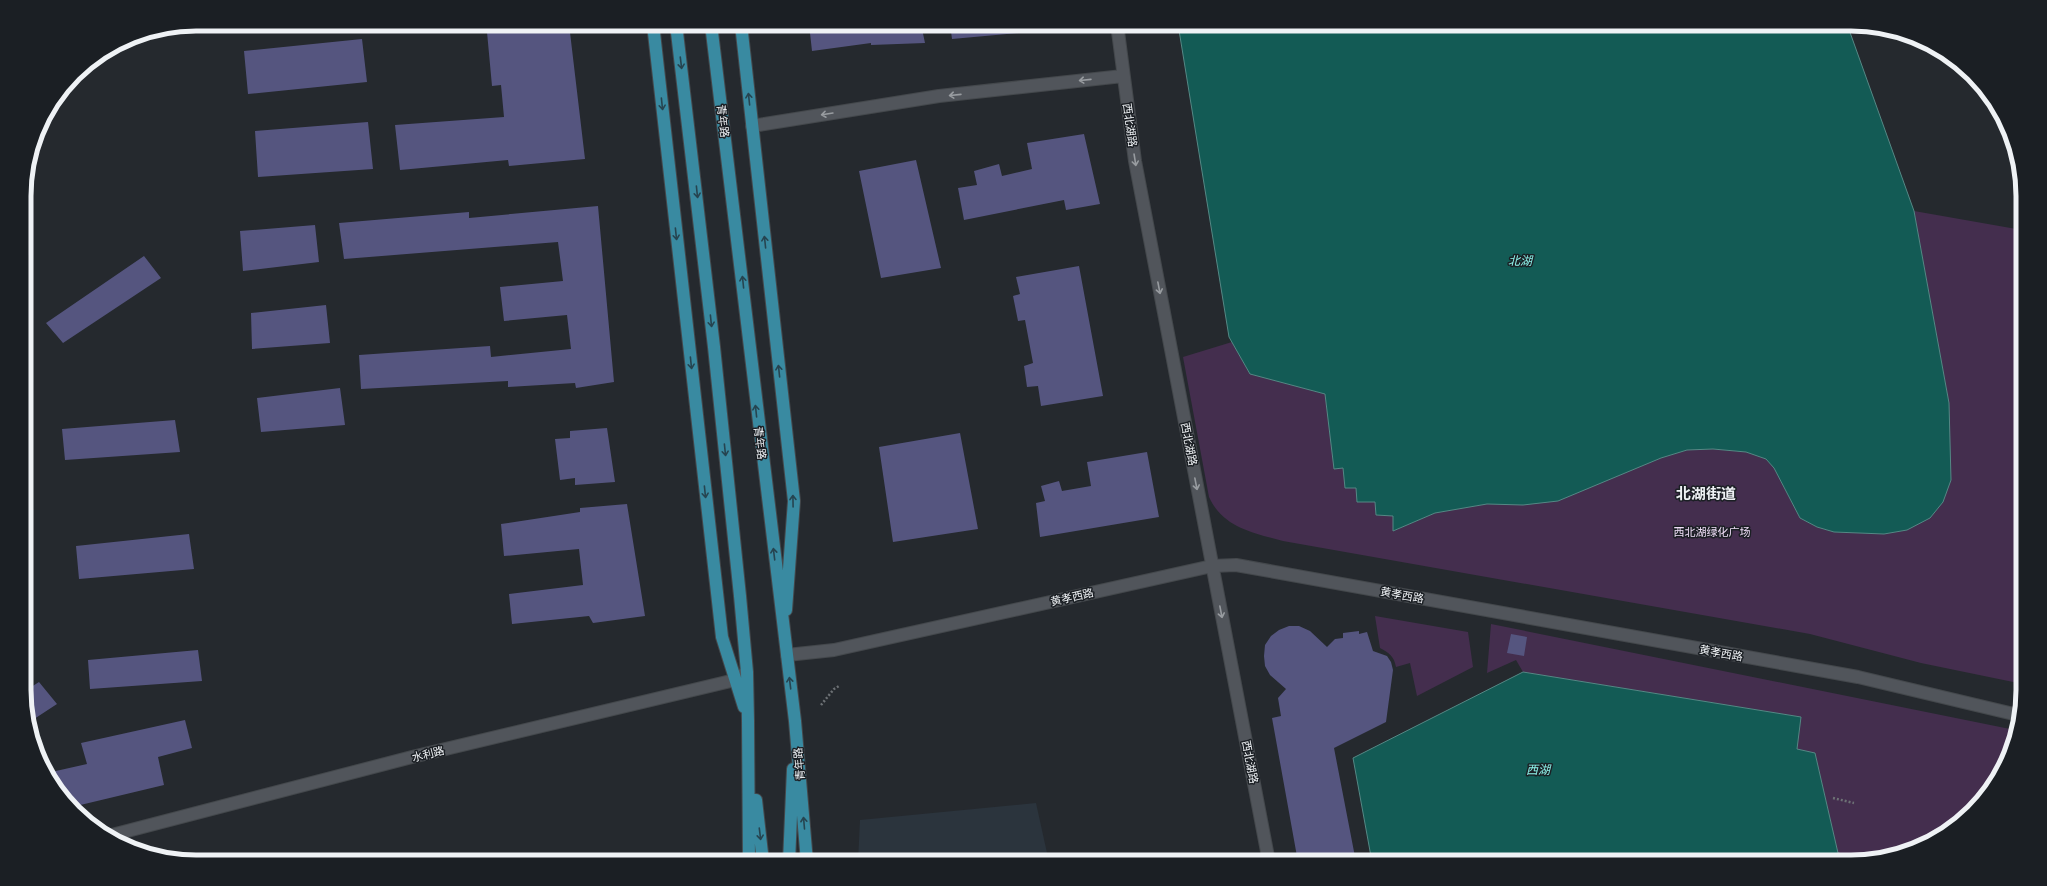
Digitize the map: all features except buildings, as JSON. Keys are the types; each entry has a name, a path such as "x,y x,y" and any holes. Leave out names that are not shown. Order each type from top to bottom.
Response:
{"main road":[{"path":"654,31 722,637 748,721"},
{"path":"677,31 714,347 747,672 749,855"},
{"name":"青年路","path":"712,31 795,721 806,855"},
{"path":"742,31 794,501 784,637"},
{"path":"789,855 795,721"},
{"path":"748,740 762,855"}],"street":[{"name":"西北湖路","path":"1118,31 1135,161 1268,855"},
{"path":"752,126 939,96 1123,76"},
{"name":"黄孝西路","path":"787,655 834,650 1212,566 1236,565 1858,677 2015,714"},
{"name":"水利路","path":"115,834 412,757 735,680 747,672"}],"path":[{"path":"821,705 834,689 839,686"},
{"path":"1833,798 1854,803"}],"shaded area":[{"path":"1036,803 1047,855 858,855 860,820"}],"green space":[{"name":"西北湖绿化广场","path":"1914,211 2016,229 2016,683 1921,663 1810,634 1283,541 1240,528 1222,516 1209,497 1183,357 1232,342 1250,374 1325,394 1334,468 1343,468 1345,488 1356,488 1393,515 1393,531 1435,513 1487,504 1523,505 1609,478 1661,458 1687,450 1713,449 1746,452 1766,459 1774,468 1800,518 1817,527 1834,532 1884,534 1907,530 1949,403"},
{"path":"1375,616 1468,632 1473,667 1417,696 1410,663 1396,667 1391,655 1380,648"},
{"path":"1491,624 2011,729 2007,743 1994,773 1982,791 1968,807 1952,821 1934,833 1904,846 1873,854 1844,855 1838,854 1815,753 1797,749 1801,717 1523,672 1516,660 1487,673"}],"water":[{"name":"北湖","path":"1179,31 1850,31 1914,211 1949,403 1951,480 1943,502 1930,518 1907,530 1884,534 1834,532 1817,527 1800,518 1774,468 1766,459 1746,452 1713,449 1687,450 1661,458 1558,501 1523,505 1487,504 1435,513 1393,531 1393,516 1376,515 1375,502 1357,502 1356,488 1345,488 1343,468 1334,469 1325,394 1250,374 1229,337"},
{"name":"西湖","path":"1523,672 1801,717 1797,749 1815,753 1838,853 1848,855 1371,855 1353,758"}],"district":[{"name":"北湖街道","path":"1706,493"}]}
